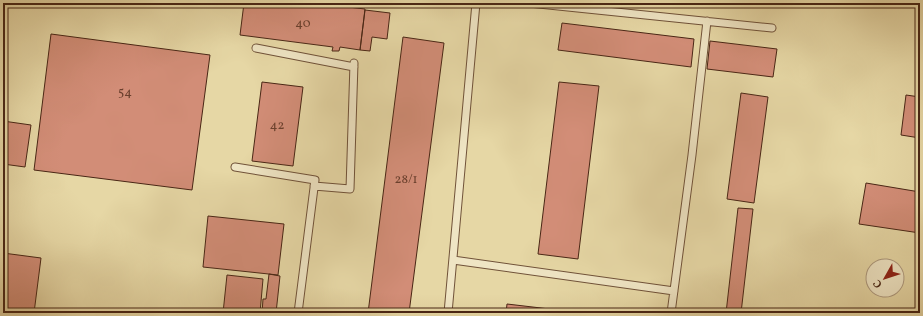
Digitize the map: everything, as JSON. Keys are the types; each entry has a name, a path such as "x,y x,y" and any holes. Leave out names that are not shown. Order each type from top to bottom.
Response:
{"lane":[{"path":"448,313 476,3"},
{"path":"529,3 772,28"},
{"path":"671,313 692,155 707,21"},
{"path":"256,48 354,65 350,188 314,186"},
{"path":"235,167 314,180 298,313"},
{"path":"453,260 674,291"}],"building":[{"path":"244,3 314,3 365,9 360,50 340,47 339,51 332,51 333,47 240,35"},
{"path":"365,10 390,13 387,39 372,37 370,51 360,50"},
{"path":"562,23 694,39 691,67 558,50"},
{"path":"51,34 210,55 192,190 34,170"},
{"path":"403,37 444,43 409,313 368,313"},
{"path":"710,41 777,49 773,77 707,69"},
{"path":"262,82 303,87 293,166 252,161"},
{"path":"559,82 599,86 578,259 538,254"},
{"path":"741,93 768,97 754,203 727,199"},
{"path":"906,95 920,97 920,138 901,135"},
{"path":"3,121 31,125 25,167 3,164"},
{"path":"866,183 920,192 920,233 859,224"},
{"path":"738,208 753,209 741,313 726,313"},
{"path":"208,216 284,224 278,275 203,267"},
{"path":"3,253 41,258 34,313 3,313"},
{"path":"269,274 280,276 276,313 262,313 263,299 266,299"},
{"path":"227,275 263,279 260,313 223,313"},
{"path":"507,304 575,312 575,313 506,313"}]}
